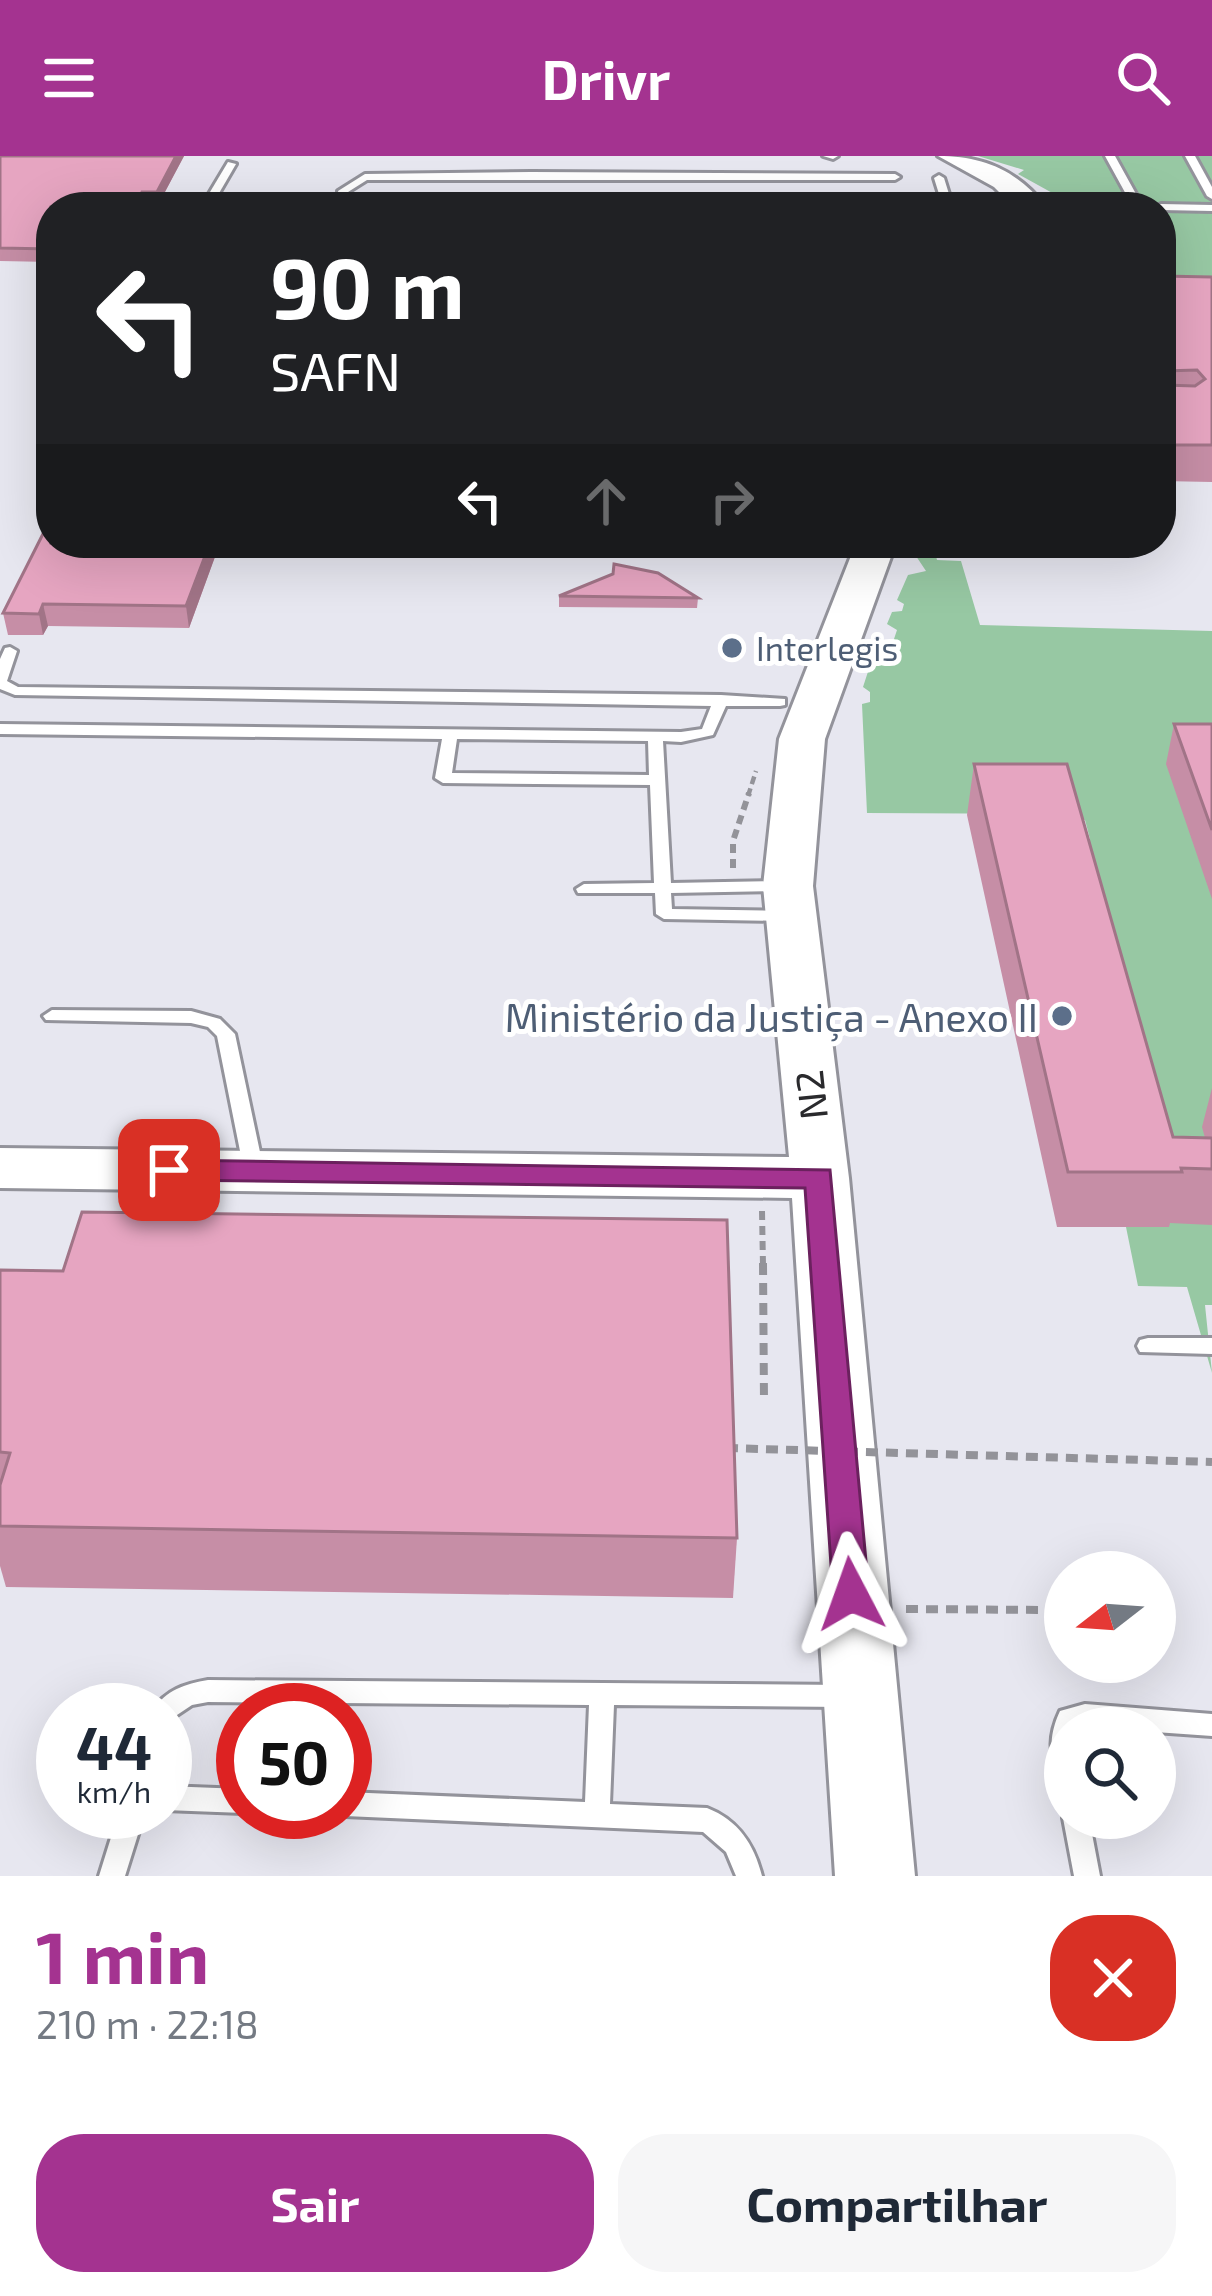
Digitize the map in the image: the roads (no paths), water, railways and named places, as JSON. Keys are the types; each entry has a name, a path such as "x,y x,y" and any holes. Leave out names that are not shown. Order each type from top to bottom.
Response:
{"main road":[{"path":"945,167 991,171 1021,192"},
{"name":"N2","path":"870,558 802,739 770,896 790,1177 852,1608 875,1876"},
{"path":"0,1168 790,1177"}],"lane":[{"path":"1110,156 1129,192"},
{"path":"1190,156 1212,196"},
{"path":"215,192 231,164"},
{"path":"343,192 364,177 523,171 895,177"},
{"path":"1176,207 1212,208"},
{"path":"10,652 1,688 779,702"},
{"path":"110,730 127,692"},
{"path":"342,733 344,695"},
{"path":"421,734 427,697"},
{"path":"0,729 655,736 708,732 721,699"},
{"path":"450,735 443,778 656,781"},
{"path":"655,736 664,914 770,896"},
{"path":"584,889 662,886 770,896"},
{"path":"52,1016 191,1017 214,1022 226,1034 254,1171"},
{"path":"1148,1346 1212,1346"},
{"path":"192,1693 861,1696"},
{"path":"597,1814 602,1696"},
{"path":"1176,1722 1212,1725"},
{"path":"372,1805 707,1820 730,1834 744,1852 749,1876"},
{"path":"112,1876 124,1839"},
{"path":"1080,1839 1087,1876"}],"place":[{"name":"Interlegis","path":"732,648"},
{"name":"Ministério da Justiça - Anexo II","path":"1062,1016"}]}
